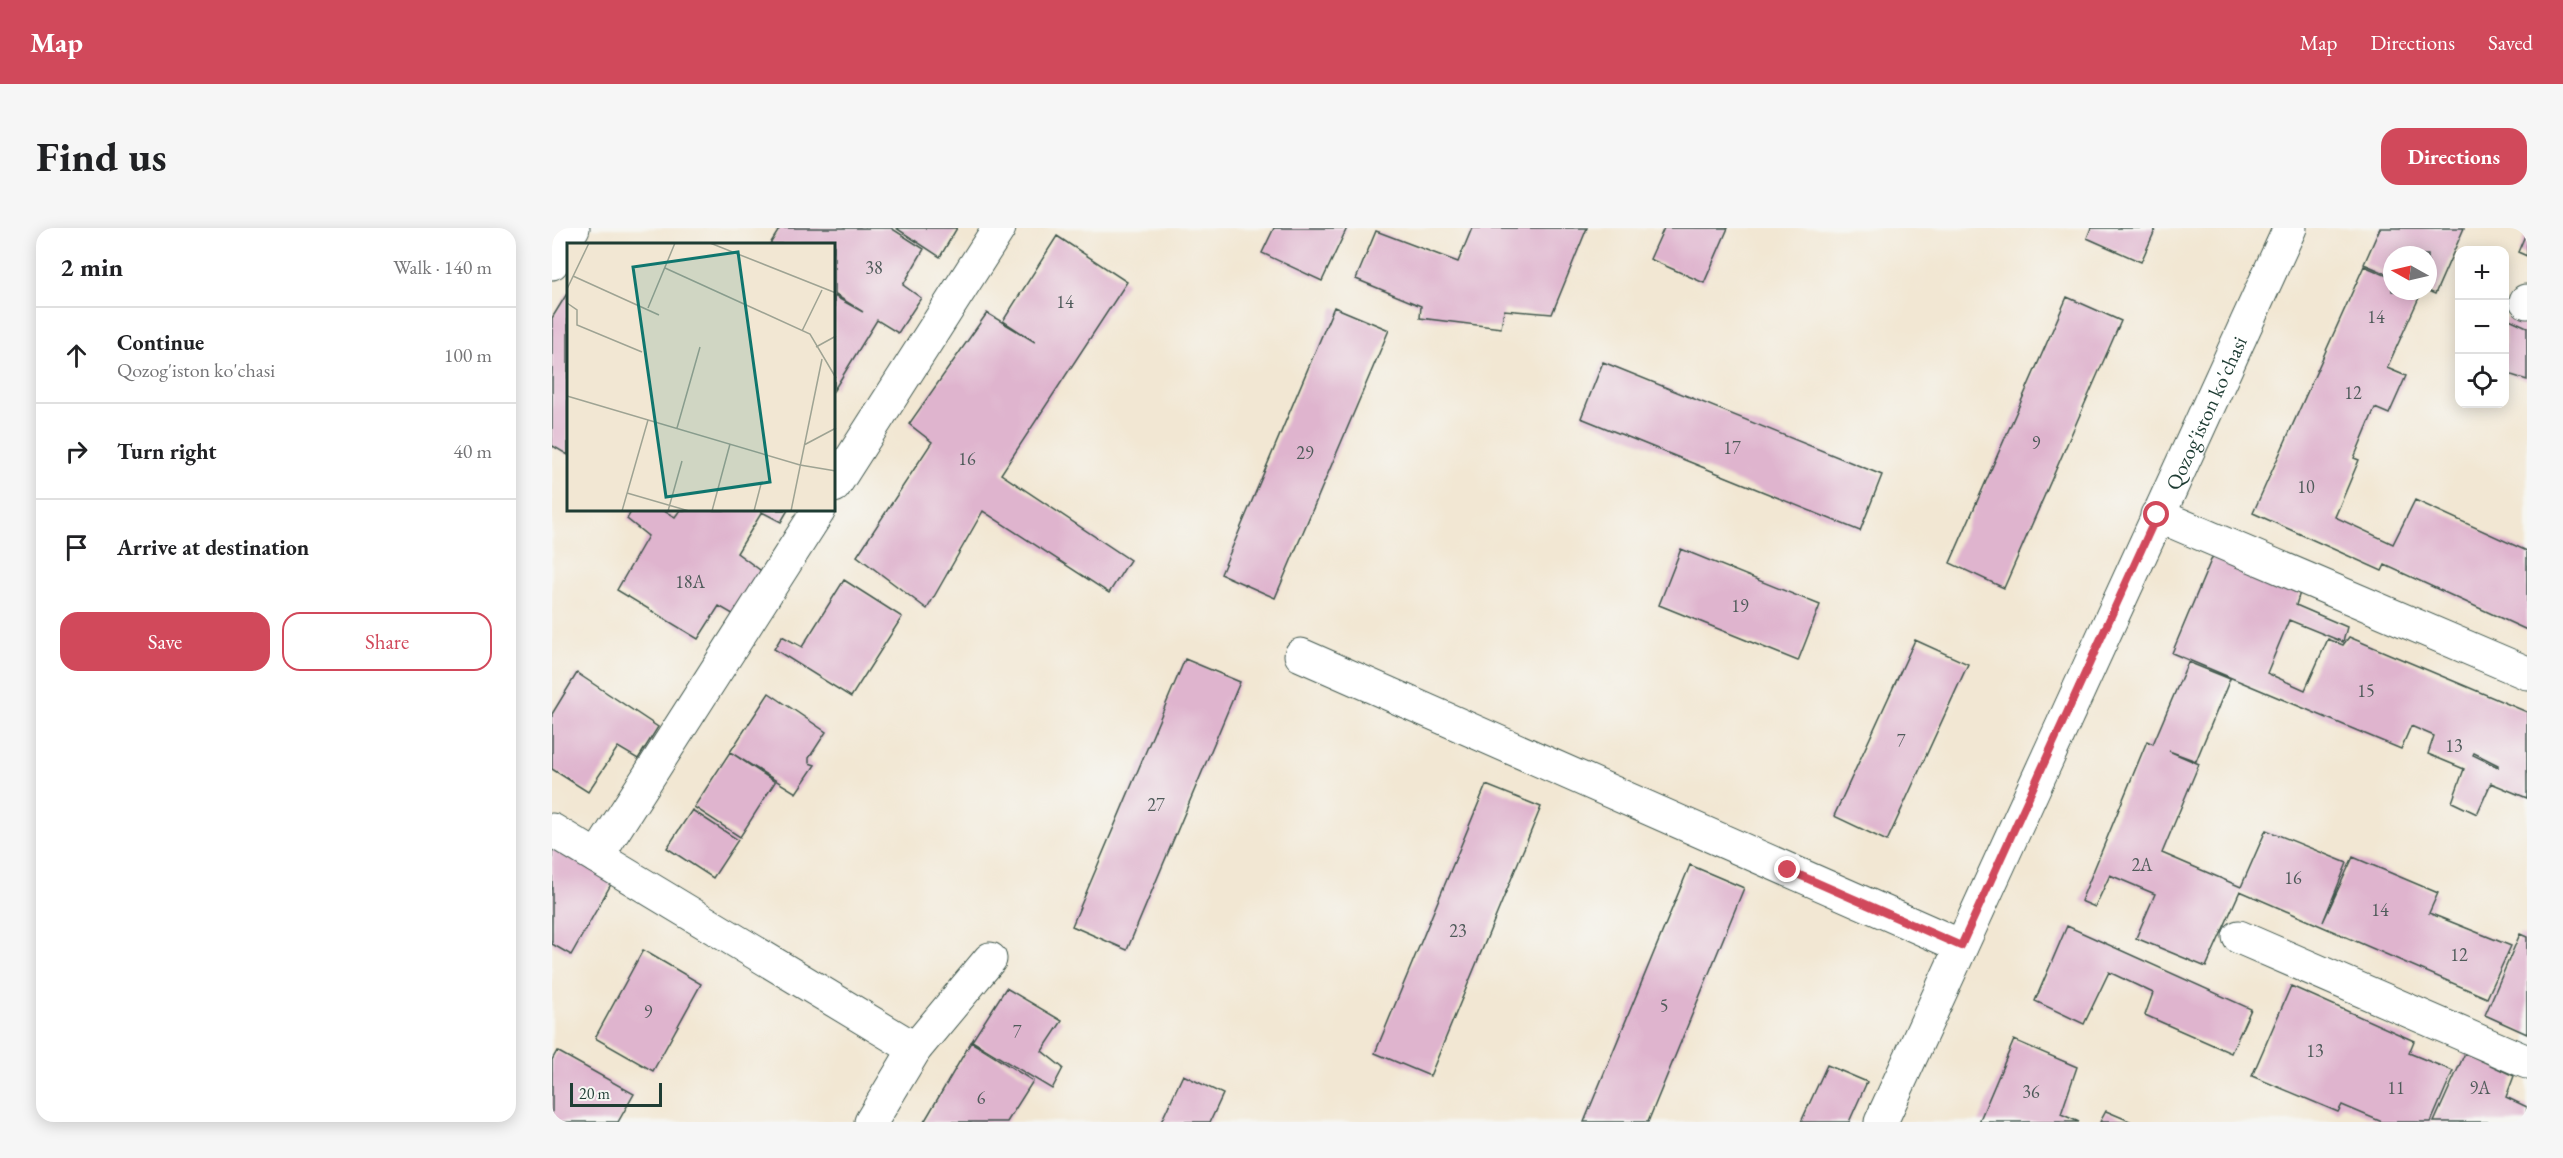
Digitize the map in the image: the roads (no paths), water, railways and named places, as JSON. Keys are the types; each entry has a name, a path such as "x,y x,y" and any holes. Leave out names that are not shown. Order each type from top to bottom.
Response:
{"street":[{"path":"552,263 573,228"},
{"path":"836,483 999,228"},
{"name":"Qozog'iston ko'chasi","path":"1881,1122 2290,228"},
{"path":"597,857 818,512"},
{"path":"2157,515 2527,673"},
{"path":"1300,655 1961,946"},
{"path":"552,830 915,1048"},
{"path":"2239,938 2527,1062"},
{"path":"871,1122 915,1048 990,959"}]}
